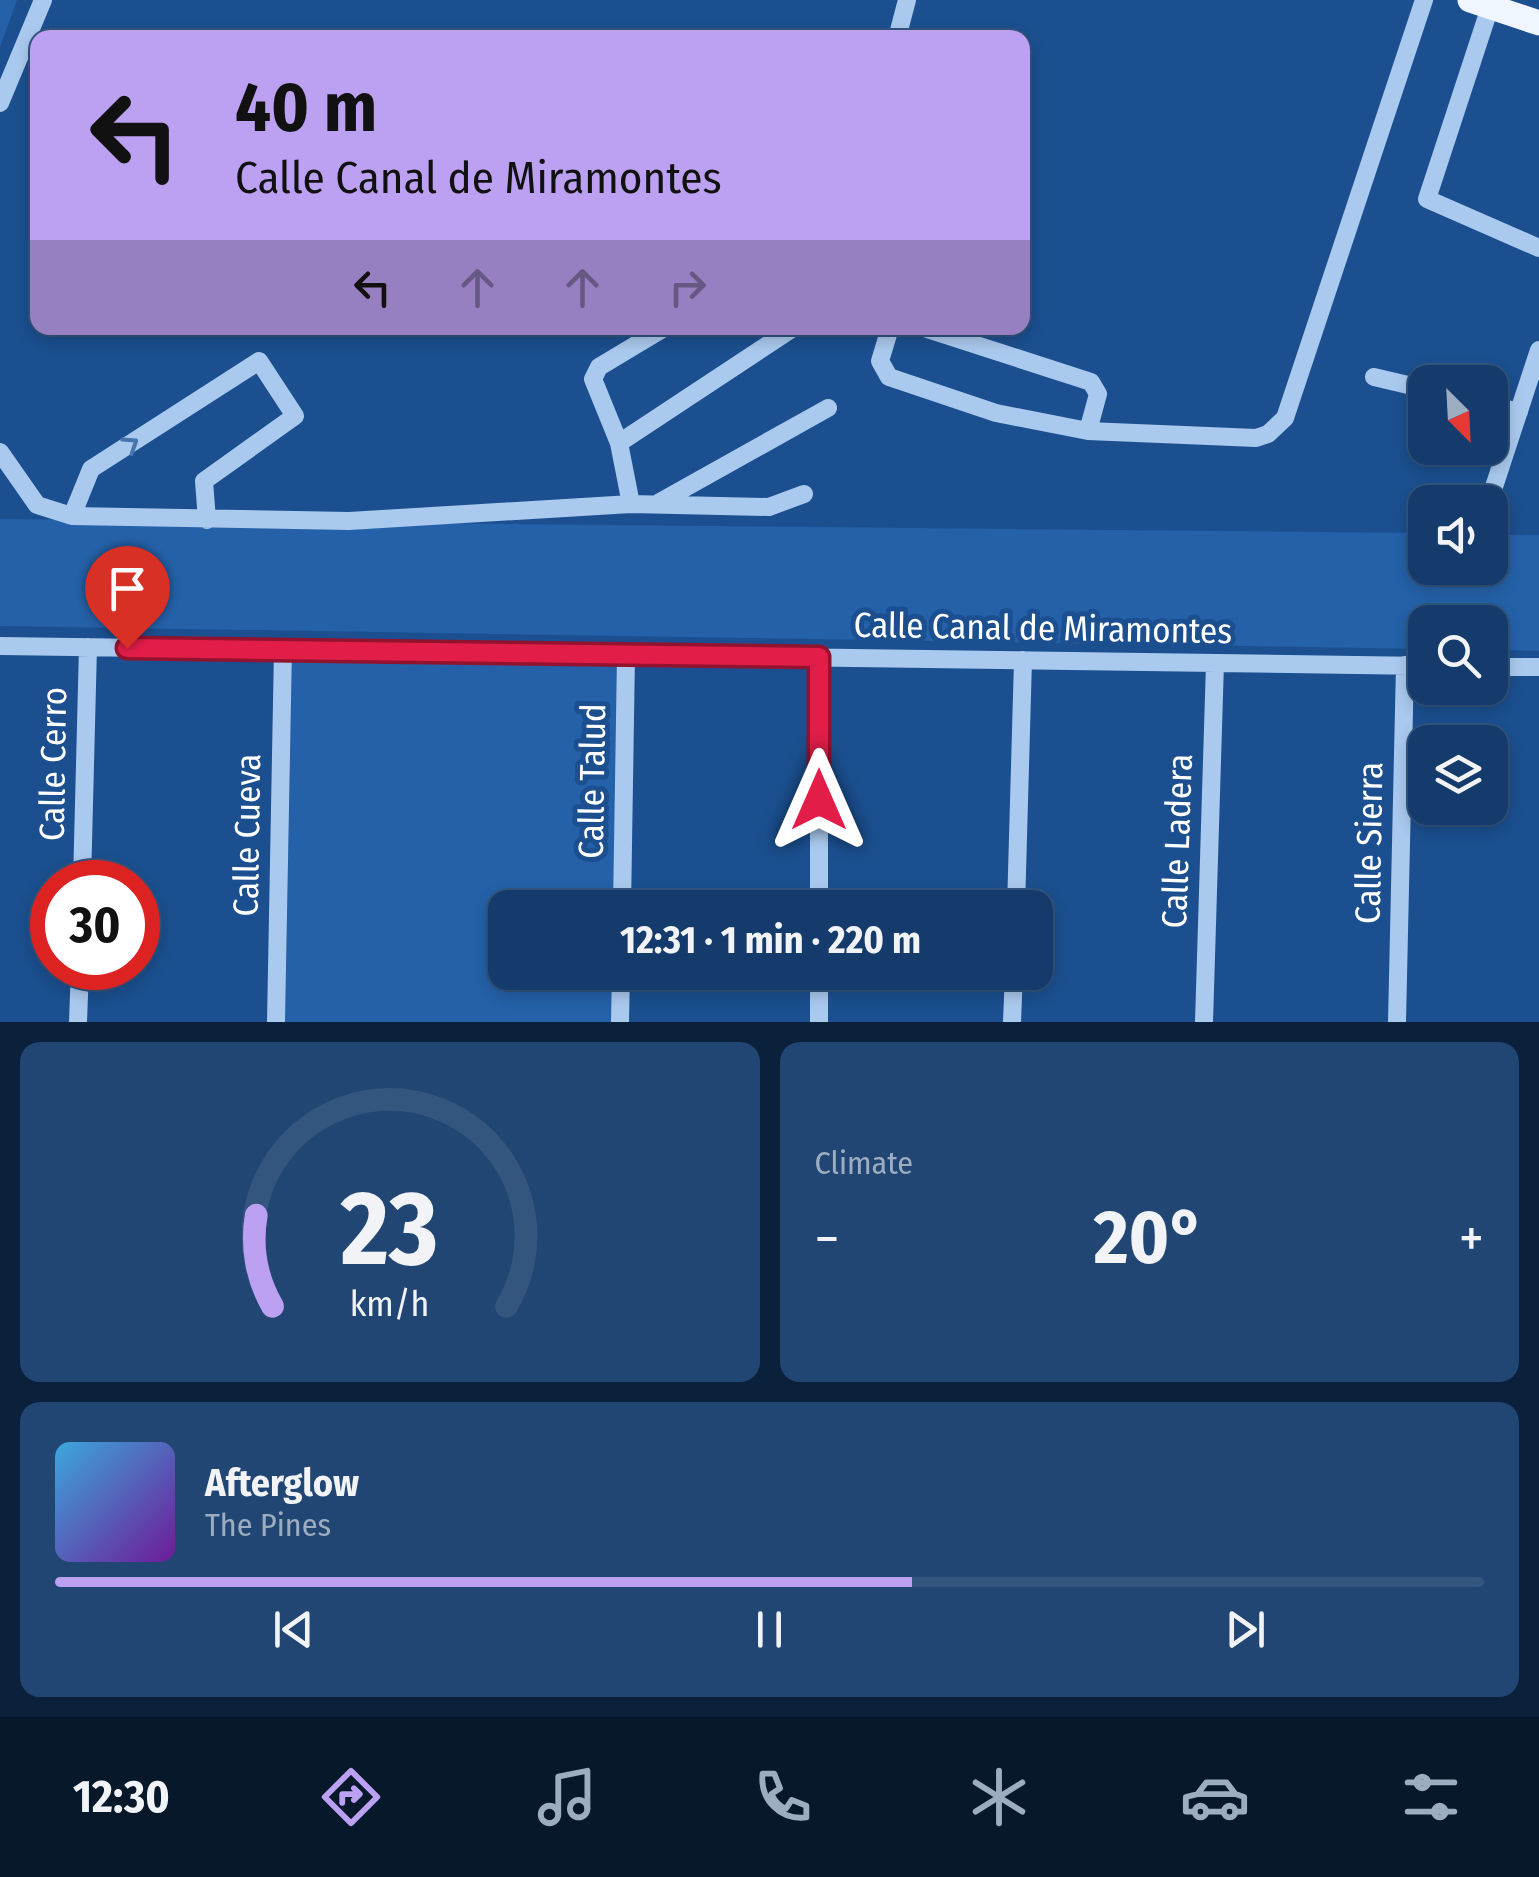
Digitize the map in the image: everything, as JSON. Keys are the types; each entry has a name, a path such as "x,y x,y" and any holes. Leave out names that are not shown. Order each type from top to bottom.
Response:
{"main road":[{"path":"1480,3 1539,22"}],"street":[{"path":"0,102 42,0"},
{"path":"899,30 907,0"},
{"path":"888,335 880,361 890,377 996,414 1088,431 1256,438 1277,428 1291,399 1424,0"},
{"path":"1480,3 1428,200 1539,248"},
{"path":"631,504 619,443 593,378 599,368 653,335"},
{"path":"619,443 782,335"},
{"path":"946,335 1091,382 1098,394 1088,431"},
{"path":"1495,485 1539,350"},
{"path":"72,516 91,469 259,361 295,416 204,481 207,520"},
{"path":"1374,377 1408,385"},
{"path":"656,504 828,408"},
{"path":"1508,409 1519,412"},
{"path":"0,452 38,505 72,516 349,520 631,504 769,507 804,494"},
{"name":"Calle Canal de Miramontes","path":"0,646 1405,666"},
{"name":"Calle Cerro","path":"83,860 88,647"},
{"name":"Calle Cueva","path":"276,1022 284,650"},
{"name":"Calle Talud","path":"622,890 626,656"},
{"path":"819,657 819,890"},
{"path":"1017,890 1023,660"},
{"name":"Calle Ladera","path":"1204,1022 1215,663"},
{"name":"Calle Sierra","path":"1397,1022 1405,666"},
{"path":"1508,666 1539,667"},
{"path":"78,1022 79,990"},
{"path":"620,1022 621,990"},
{"path":"819,990 819,1022"},
{"path":"1012,1022 1013,990"}],"shaded area":[{"path":"0,0 17,0 0,47"},
{"path":"0,519 1408,533 1408,585 1508,585 1508,535 1539,535 1539,651 1508,650 1508,605 1408,605 1408,649 0,626"},
{"path":"292,659 620,666 615,890 488,890 488,990 613,990 612,1022 285,1022"}],"route":[{"path":"127,648 819,657 819,800"}]}
